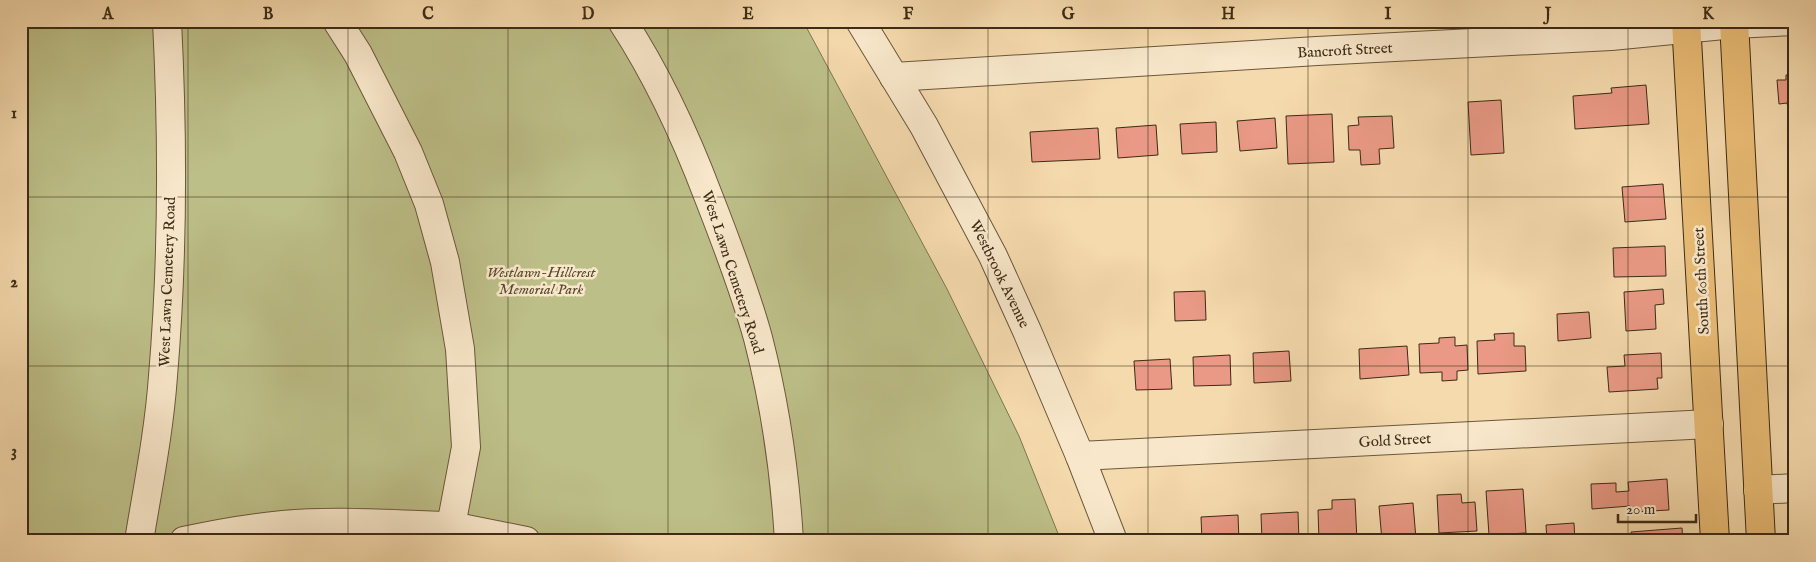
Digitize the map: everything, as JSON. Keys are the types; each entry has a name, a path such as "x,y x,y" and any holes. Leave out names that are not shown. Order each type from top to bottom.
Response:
{"main road":[{"path":"1734,23 1761,541"},
{"name":"South 60th Street","path":"1686,25 1715,541"}],"street":[{"name":"West Lawn Cemetery Road","path":"139,541 158,428 168,307 171,105 167,21"},
{"path":"337,21 358,54 408,152 429,204 445,262 460,349 466,447 446,534"},
{"name":"West Lawn Cemetery Road","path":"622,21 670,105 700,173 726,242 755,329 778,433 787,506 789,541"},
{"name":"Westbrook Avenue","path":"860,21 924,126 993,256 1027,330 1080,456 1113,541"},
{"name":"Bancroft Street","path":"894,77 1316,51 1610,36 1686,25 1795,21"},
{"name":"Gold Street","path":"1080,456 1709,424"},
{"path":"1758,490 1795,488"},
{"path":"184,541 213,534 283,525 327,524 526,541"}],"green space":[{"name":"Westlawn-Hillcrest Memorial Park","path":"21,21 803,21 947,289 1019,436 1061,541 21,541"}],"building":[{"path":"1795,74 1795,108 1788,108 1787,103 1779,104 1777,80 1786,80 1786,75"},
{"path":"1646,85 1649,124 1575,129 1573,96 1612,93 1611,88"},
{"path":"1501,100 1504,153 1471,155 1468,102"},
{"path":"1332,114 1334,162 1288,164 1286,116"},
{"path":"1392,116 1394,148 1379,149 1380,164 1361,165 1360,150 1349,150 1348,126 1359,125 1358,117"},
{"path":"1275,118 1277,148 1240,151 1237,121"},
{"path":"1216,122 1217,152 1182,154 1180,124"},
{"path":"1156,125 1158,155 1118,158 1116,128"},
{"path":"1789,125 1795,125 1795,164 1791,164"},
{"path":"1098,128 1100,159 1032,162 1030,132"},
{"path":"1663,184 1666,219 1625,222 1622,187"},
{"path":"1665,246 1666,276 1614,277 1613,248"},
{"path":"1663,289 1664,304 1655,305 1656,329 1626,331 1624,292"},
{"path":"1205,291 1206,320 1175,321 1174,292"},
{"path":"1589,312 1591,338 1558,341 1557,314"},
{"path":"1514,333 1514,346 1525,346 1526,371 1478,374 1477,341 1495,340 1494,334"},
{"path":"1455,337 1455,346 1467,345 1468,370 1457,371 1457,380 1442,381 1442,372 1420,373 1419,344 1439,343 1439,338"},
{"path":"1407,346 1409,375 1360,379 1359,349"},
{"path":"1289,351 1291,381 1254,383 1253,353"},
{"path":"1661,353 1662,378 1657,378 1658,389 1609,392 1607,367 1625,366 1624,355"},
{"path":"1230,355 1231,385 1194,386 1193,357"},
{"path":"1170,359 1172,389 1136,390 1134,361"},
{"path":"1667,479 1669,510 1631,512 1630,506 1592,509 1591,484 1616,483 1616,492 1629,491 1628,482"},
{"path":"1523,489 1526,533 1489,535 1486,491"},
{"path":"1461,494 1462,503 1475,502 1477,531 1439,533 1437,495"},
{"path":"1355,499 1357,541 1319,541 1318,510 1332,509 1332,500"},
{"path":"1413,503 1416,539 1382,541 1379,506"},
{"path":"1298,512 1299,541 1262,541 1261,514"},
{"path":"1238,515 1239,541 1202,541 1201,517"},
{"path":"1574,523 1575,541 1547,541 1546,525"},
{"path":"1682,528 1683,541 1617,541 1632,540 1631,532"}]}
